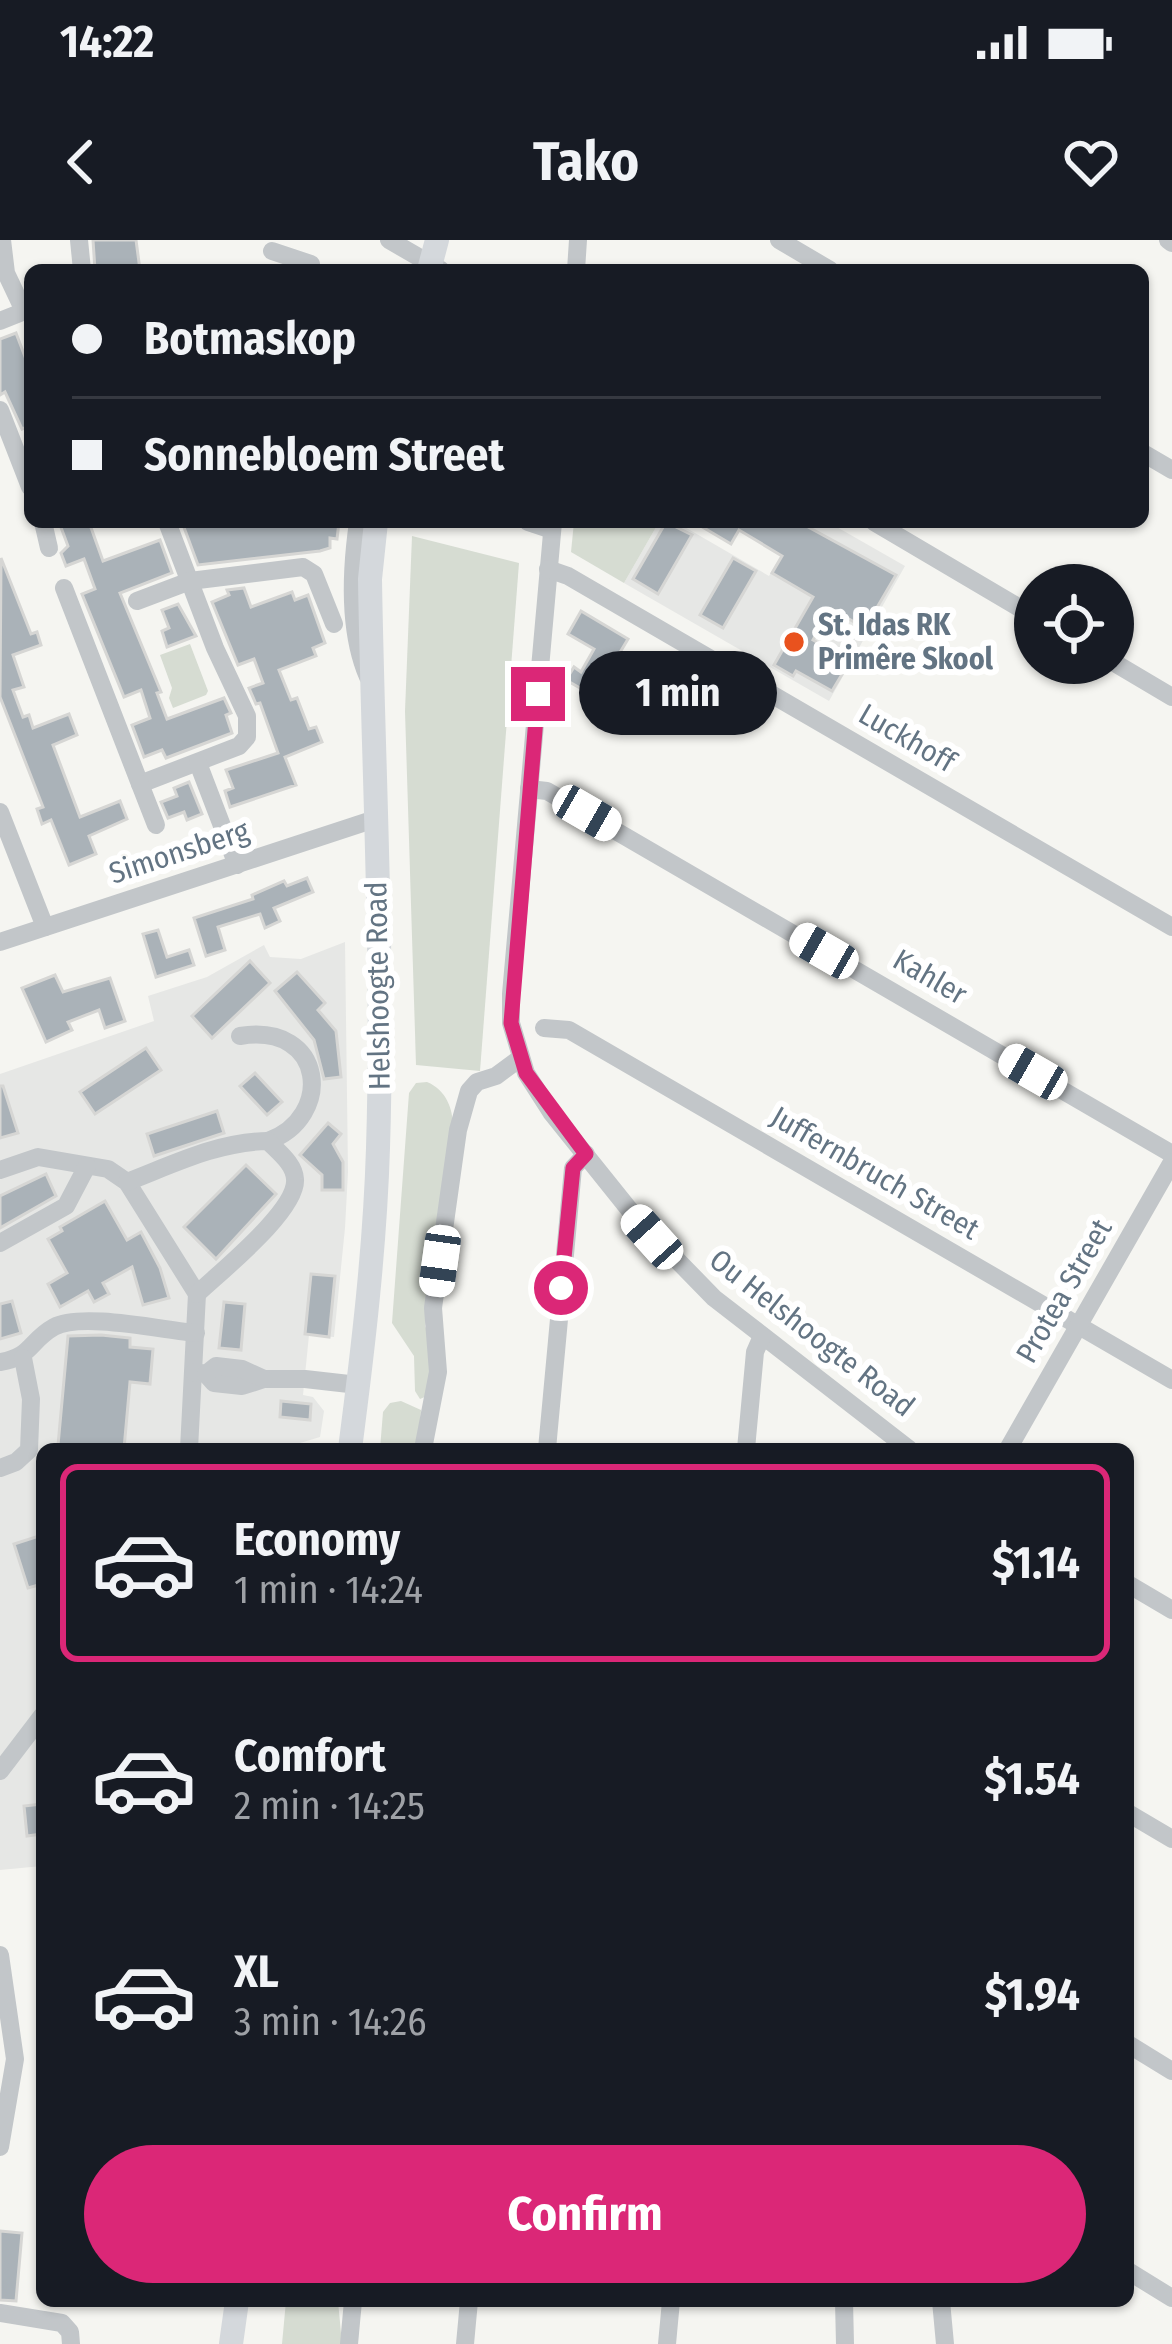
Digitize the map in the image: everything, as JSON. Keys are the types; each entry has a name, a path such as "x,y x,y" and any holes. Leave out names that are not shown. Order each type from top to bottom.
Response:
{"main road":[{"name":"Helshoogte Road","path":"351,1443 378,1151 370,578 375,528"},
{"path":"232,2344 236,2307"}],"street":[{"path":"2,240 7,273 24,304"},
{"path":"389,240 434,261"},
{"path":"778,240 820,264"},
{"path":"274,254 309,264"},
{"path":"0,410 24,472"},
{"path":"44,528 49,548"},
{"path":"140,784 238,746 249,726 169,528"},
{"path":"358,528 356,630 372,687"},
{"path":"424,1443 438,1372 433,1308 458,1130 469,1091 520,1059 511,1023 511,994 552,528"},
{"path":"884,528 1014,604"},
{"path":"137,601 190,580 303,567 314,574 334,624"},
{"name":"Luckhoff","path":"548,568 1172,927"},
{"path":"64,587 156,825"},
{"path":"1134,674 1172,697"},
{"path":"198,763 237,865"},
{"name":"Kahler","path":"530,789 547,790 1172,1158"},
{"path":"0,812 45,927"},
{"name":"Simonsberg","path":"0,942 375,819"},
{"name":"Juffernbruch Street","path":"544,1028 569,1030 1172,1380"},
{"path":"127,1182 213,1148 268,1141 287,1131 307,1106 312,1083 308,1060 295,1044 278,1034 240,1036"},
{"name":"Ou Helshoogte Road","path":"520,1059 551,1112 676,1264 902,1443"},
{"path":"197,1294 289,1204 296,1181 292,1168 268,1141"},
{"path":"548,1443 573,1168 586,1154"},
{"path":"0,1170 38,1157 108,1169 127,1182 197,1294 200,1373 190,1443"},
{"name":"Protea Street","path":"1011,1443 1172,1158"},
{"path":"0,1244 66,1206 87,1166"},
{"path":"0,1362 22,1358 56,1326 72,1321 196,1333"},
{"path":"747,1443 755,1352 762,1336"},
{"path":"0,1468 29,1450 31,1399 22,1358"},
{"path":"200,1373 216,1366 242,1369 264,1379 305,1378 358,1385"},
{"path":"1134,1588 1172,1610"},
{"path":"0,1771 36,1724"},
{"path":"1134,1816 1172,1838"},
{"path":"0,1955 15,2059 0,2147"},
{"path":"1134,2048 1172,2071"},
{"path":"1134,2275 1172,2298"},
{"path":"349,2344 352,2307"},
{"path":"465,2344 468,2307"},
{"path":"667,2344 670,2307"},
{"path":"844,2307 845,2344"},
{"path":"941,2307 944,2344"},
{"path":"0,2313 62,2323 70,2332 71,2344"}],"shaded area":[{"path":"573,528 656,528 624,583 571,552"},
{"name":"St. Idas RK Primêre Skool","path":"656,528 686,528 769,576 797,528 838,528 905,566 829,701 624,583"},
{"path":"412,536 519,563 480,1071 416,1065 405,711"},
{"path":"190,644 208,691 173,708 172,688 160,655"},
{"path":"345,942 345,1228 334,1337 309,1335 303,1395 313,1397 324,1411 320,1437 300,1443 36,1443 36,1867 0,1870 0,1074 154,1021 148,996 207,977 264,945 270,957 301,959"},
{"path":"427,1082 447,1100 453,1127 425,1326 431,1343 431,1370 427,1396 420,1399 415,1391 414,1356 392,1323 409,1093 416,1083"},
{"path":"401,1401 421,1410 418,1443 380,1443 383,1412 390,1403"},
{"path":"285,2307 339,2307 342,2344 282,2344"}],"building":[{"path":"93,240 136,240 139,264 95,264"},
{"path":"16,333 24,354 22,429 5,392 0,395 0,339"},
{"path":"61,528 91,528 103,561 160,540 172,573 120,593 161,692 157,693 167,719 224,698 232,733 166,758 162,750 144,757 132,725 150,718 141,690 124,697 82,594 95,589 84,559 66,566 61,553 68,546"},
{"path":"184,528 338,528 337,539 330,538 330,548 320,551 198,565"},
{"path":"663,528 692,535 658,594 633,579"},
{"path":"704,528 810,528 896,575 865,628 831,609 813,640 850,661 832,691 774,665 813,597 772,573 782,556 739,530 731,544"},
{"path":"1,558 31,634 37,632 41,645 13,655 24,687 13,690 23,717 29,715 33,728 69,714 77,735 53,745 80,817 120,801 127,819 89,836 96,854 69,865 51,820 42,824 37,809 43,807 0,697"},
{"path":"733,558 756,571 723,628 700,615"},
{"path":"244,588 251,607 292,592 295,600 308,595 325,643 313,648 316,656 279,670 291,700 297,698 309,729 316,727 322,742 285,757 296,785 230,807 225,791 233,788 226,770 278,753 260,703 256,704 249,688 263,683 254,659 238,665 212,602 229,595 227,590"},
{"path":"178,604 196,636 167,647 162,631 169,628 162,610"},
{"path":"581,611 628,639 594,696 566,680 574,667 581,672 594,649 568,634"},
{"path":"189,782 202,814 187,820 184,812 168,818 161,802 177,796 174,788"},
{"path":"307,878 313,892 274,908 280,921 265,928 260,914 218,927 225,950 206,956 194,918 253,899 252,895 284,881 287,886"},
{"path":"158,930 167,957 189,950 194,965 156,977 143,934"},
{"path":"250,961 270,983 212,1038 192,1016"},
{"path":"297,972 325,1003 318,1010 336,1031 341,1077 324,1079 314,1040 275,991"},
{"path":"55,975 63,992 110,978 125,1021 105,1028 99,1010 68,1022 72,1030 46,1042 22,988"},
{"path":"146,1048 161,1070 95,1114 80,1092"},
{"path":"255,1073 282,1102 267,1115 240,1086"},
{"path":"0,1086 18,1133 0,1138"},
{"path":"217,1111 224,1133 154,1156 147,1134"},
{"path":"328,1123 341,1134 333,1144 343,1162 343,1190 322,1190 322,1175 300,1155"},
{"path":"246,1165 276,1194 216,1259 184,1227"},
{"path":"46,1174 56,1196 0,1228 0,1196"},
{"path":"105,1201 127,1240 141,1232 169,1298 143,1305 132,1267 103,1283 109,1294 94,1302 88,1291 60,1307 48,1284 67,1273 48,1239"},
{"path":"311,1274 335,1276 329,1337 305,1334"},
{"path":"12,1301 21,1333 0,1339 0,1304"},
{"path":"224,1302 245,1304 241,1350 219,1348"},
{"path":"68,1336 130,1338 130,1347 153,1349 150,1384 130,1382 125,1443 58,1443"},
{"path":"281,1401 311,1404 310,1420 280,1417"},
{"path":"36,1537 36,1586 28,1588 14,1544"},
{"path":"36,1805 36,1835 27,1836 24,1806"},
{"path":"0,2231 22,2233 16,2301 0,2300"}],"place":[{"name":"St. Idas RK Primêre Skool","path":"794,642"}],"route":[{"path":"538,694 511,1023 526,1073 586,1154 573,1168 561,1288"}]}
